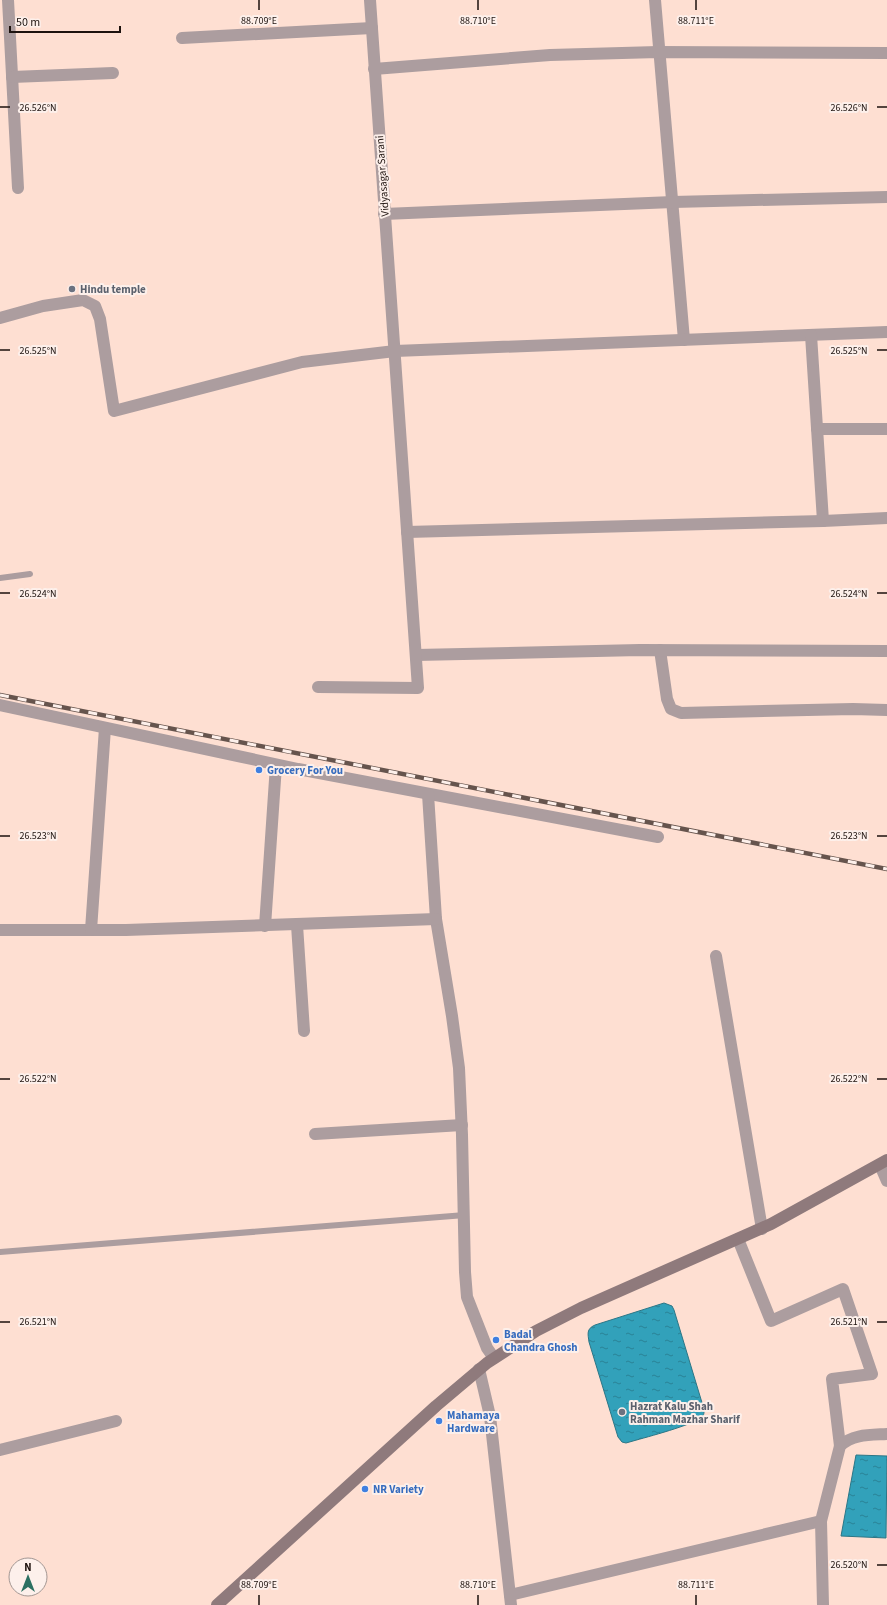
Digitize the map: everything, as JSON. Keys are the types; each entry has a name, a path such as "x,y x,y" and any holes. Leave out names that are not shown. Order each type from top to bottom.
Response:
{"street":[{"path":"8,0 18,188"},
{"name":"Vidyasagar Sarani","path":"318,687 418,688 370,0"},
{"path":"655,0 658,52 673,202 684,340"},
{"path":"182,38 372,28"},
{"path":"374,69 550,55 658,52 887,53"},
{"path":"12,77 113,73"},
{"path":"384,214 673,202 887,197"},
{"path":"0,318 43,306 84,300 95,306 100,319 114,411 302,362 395,351 887,332"},
{"path":"811,335 823,521"},
{"path":"817,429 887,429"},
{"path":"407,532 887,518"},
{"path":"416,655 660,650 887,651"},
{"path":"660,650 667,699 671,709 680,713 853,709 887,710"},
{"path":"0,705 276,765 658,837"},
{"path":"91,930 105,728"},
{"path":"265,926 276,765"},
{"path":"428,794 436,919 458,1060 462,1125 465,1272 467,1297 487,1348 494,1358"},
{"path":"0,930 91,930 265,926 436,919"},
{"path":"297,925 304,1031"},
{"path":"716,956 762,1228"},
{"path":"315,1134 462,1125"},
{"path":"217,1605 436,1406 479,1369 536,1331 581,1308 762,1228 884,1162 887,1181"},
{"path":"738,1239 771,1321 843,1290 872,1374 832,1379 840,1446 821,1522 823,1605"},
{"path":"479,1369 490,1416 510,1600 821,1522"},
{"path":"0,1450 116,1421"},
{"path":"840,1446 846,1440 855,1437 887,1434"}],"lane":[{"path":"0,578 30,574"},
{"path":"0,1252 465,1215"}],"water":[{"path":"664,1303 672,1306 674,1310 703,1406 704,1415 689,1424 659,1434 626,1443 622,1442 618,1437 589,1342 588,1332 590,1328 595,1325"},
{"path":"856,1455 887,1456 886,1538 841,1536"}],"railway":[{"path":"0,695 887,869"}],"place":[{"name":"Hindu temple","path":"72,289"},
{"name":"Grocery For You","path":"259,770"},
{"name":"Badal Chandra Ghosh","path":"496,1340"},
{"name":"Hazrat Kalu Shah Rahman Mazhar Sharif","path":"622,1412"},
{"name":"Mahamaya Hardware","path":"439,1421"},
{"name":"NR Variety","path":"365,1489"}]}
